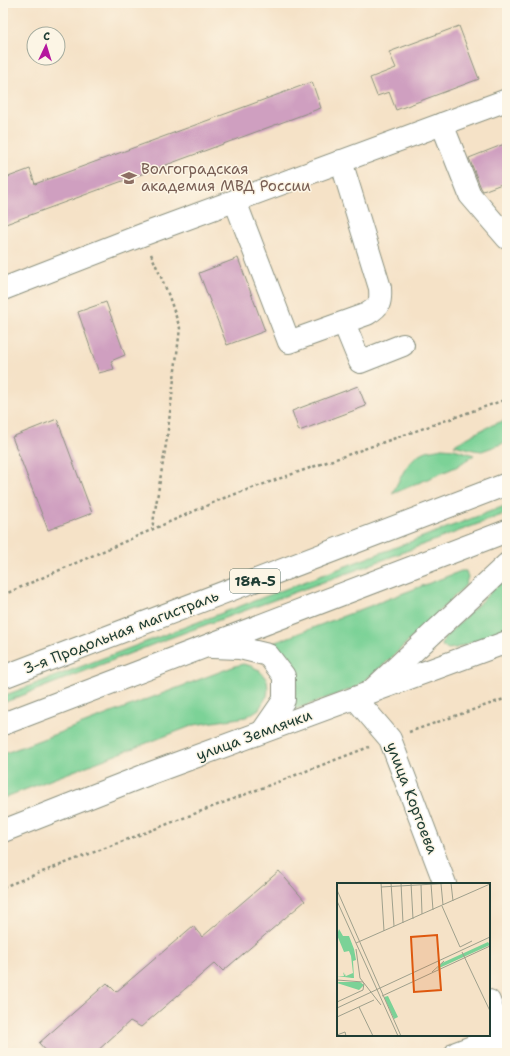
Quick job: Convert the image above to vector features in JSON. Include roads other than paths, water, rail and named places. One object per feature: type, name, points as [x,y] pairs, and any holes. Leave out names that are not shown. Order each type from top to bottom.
[{"type":"main road","points":[[3,289],[507,100]]},
{"type":"main road","points":[[442,124],[470,195],[507,238]]},
{"type":"main road","points":[[235,201],[289,342],[344,323],[376,309],[381,300],[380,288],[341,161]]},
{"type":"main road","points":[[344,323],[360,362],[402,344]]},
{"type":"main road","name":"3-я Продольная магистраль","points":[[3,678],[507,484]]},
{"type":"main road","points":[[3,724],[507,531]]},
{"type":"main road","points":[[362,695],[507,564]]},
{"type":"main road","name":"улица Землячки","points":[[3,831],[151,773],[507,642]]},
{"type":"main road","points":[[203,647],[240,648],[268,655],[284,676],[284,700],[262,732]]},
{"type":"main road","name":"улица Кортоева","points":[[362,695],[390,738],[445,883]]},
{"type":"main road","points":[[456,1053],[504,1043],[490,1004]]},
{"type":"place","name":"Волгоградская академия МВД России","points":[[129,178]]}]
